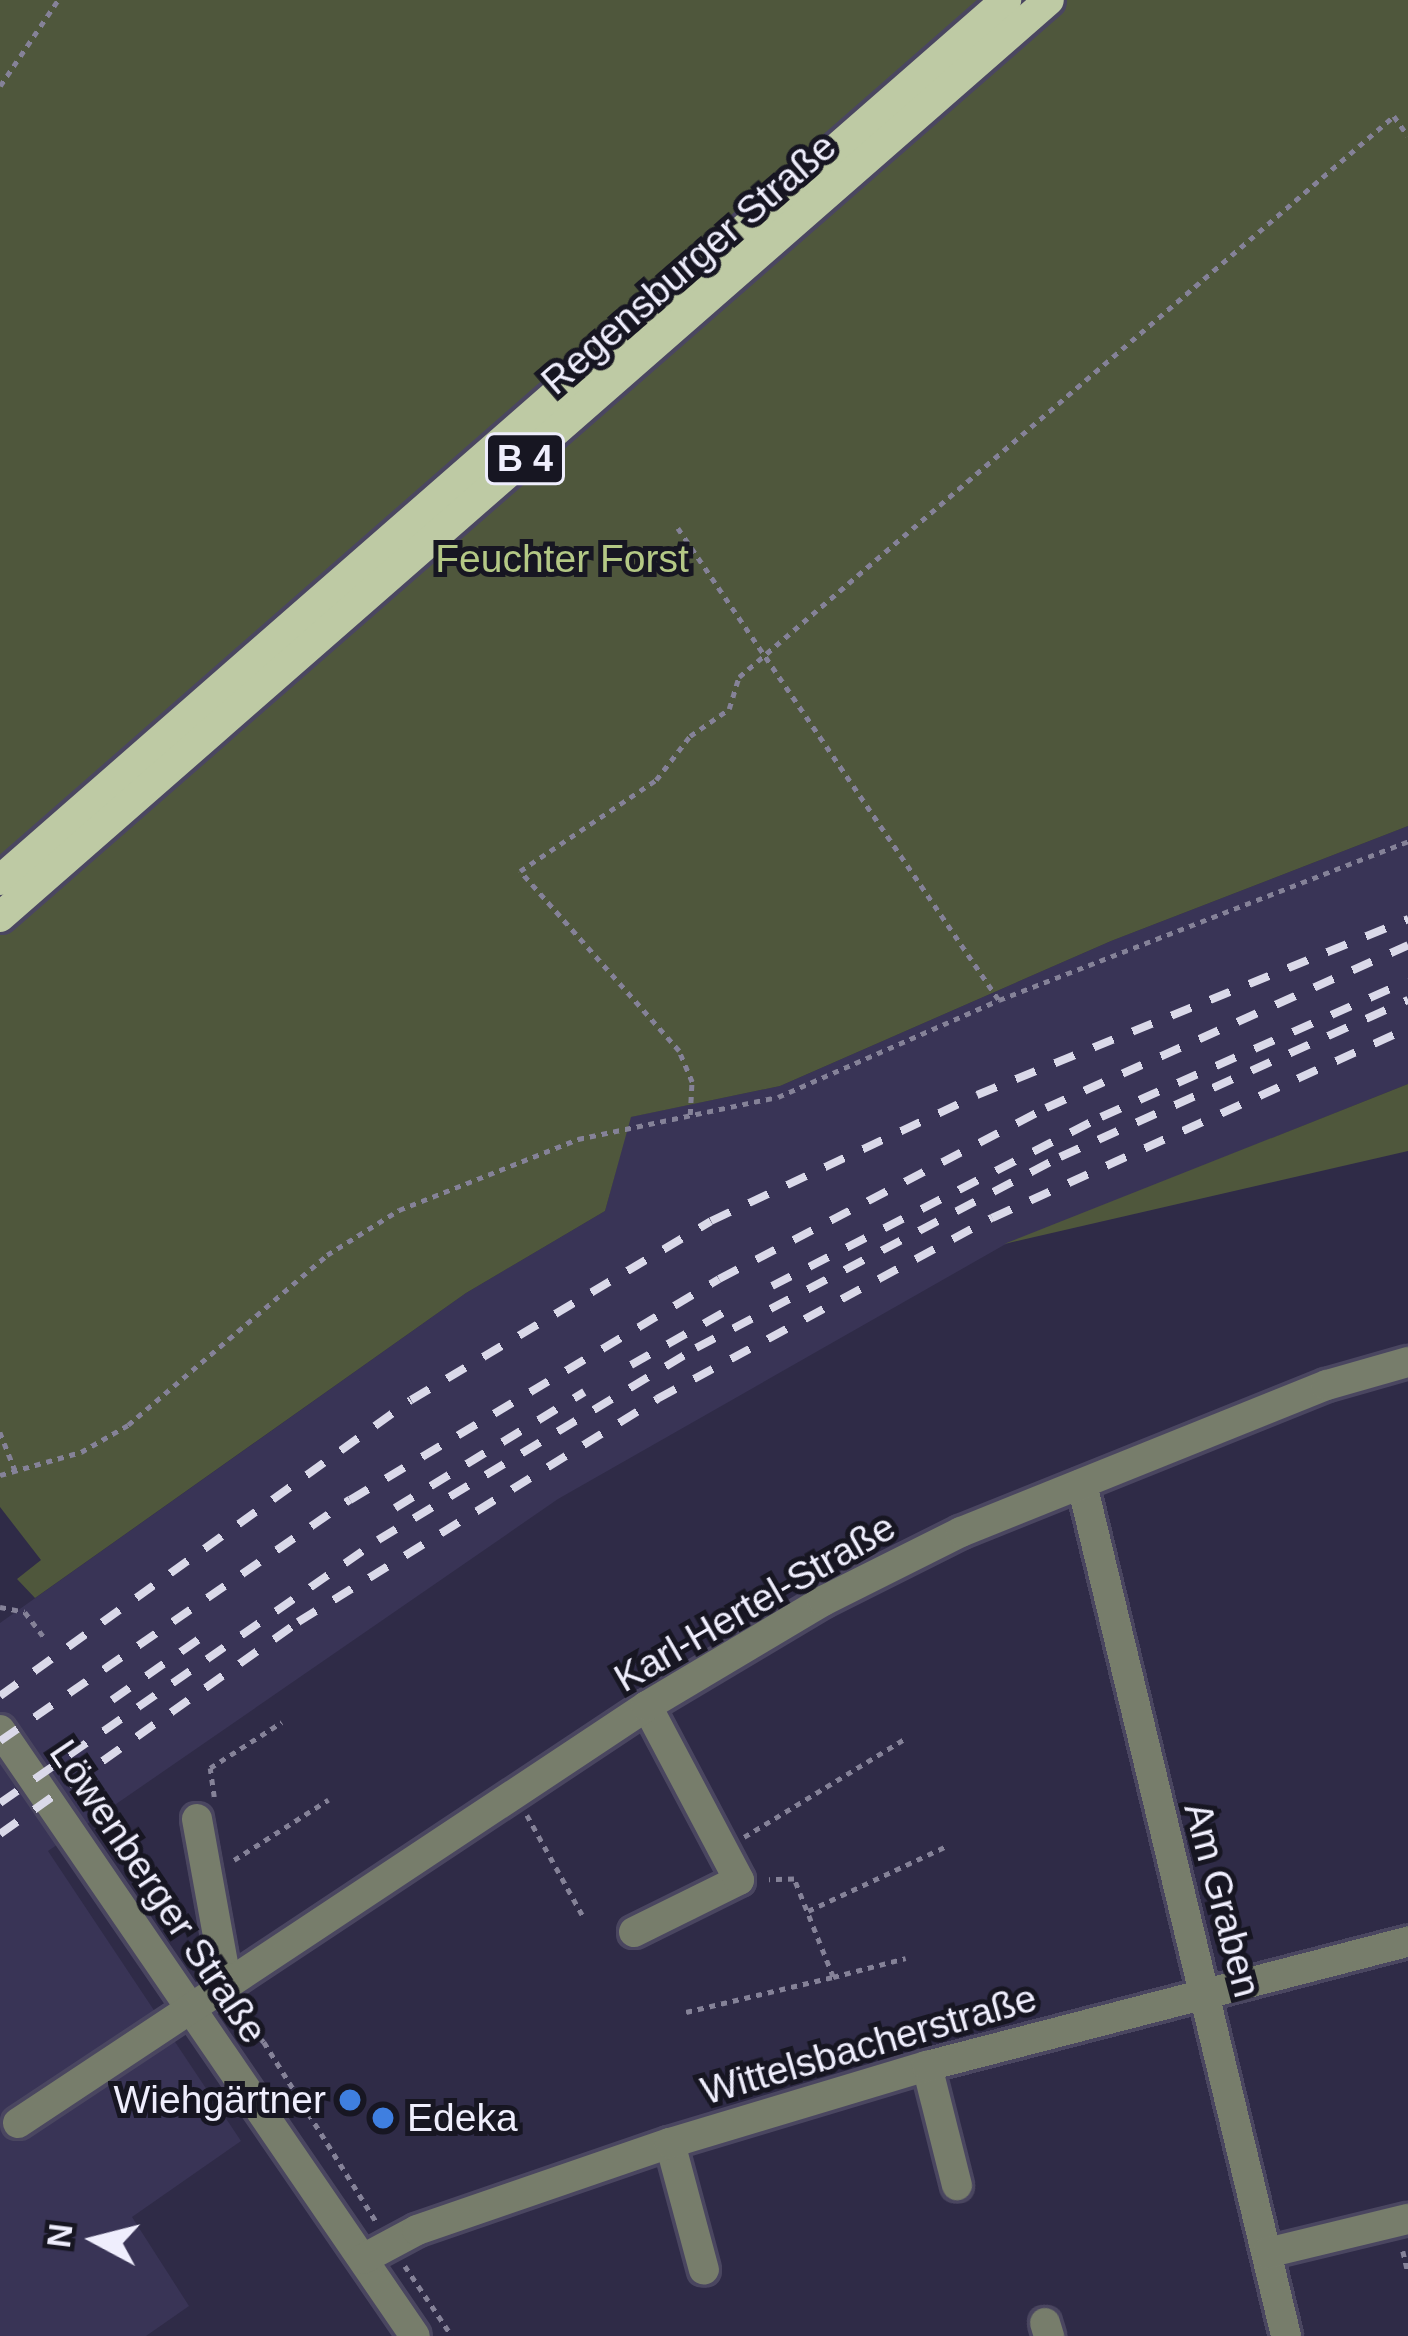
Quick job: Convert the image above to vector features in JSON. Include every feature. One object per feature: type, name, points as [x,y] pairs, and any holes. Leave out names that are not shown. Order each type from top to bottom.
[{"type":"main road","name":"Regensburger Straße","points":[[0,880],[1006,0]]},
{"type":"main road","name":"Regensburger Straße","points":[[0,917],[1049,0]]},
{"type":"street","name":"Karl-Hertel-Straße","points":[[18,2123],[647,1706],[823,1601],[1082,1484],[1327,1385],[1408,1362]]},
{"type":"street","name":"Am Graben","points":[[1082,1484],[1286,2336]]},
{"type":"street","points":[[634,1932],[739,1880],[647,1706]]},
{"type":"street","name":"Löwenberger Straße","points":[[0,1730],[211,1996],[363,2259],[415,2336]]},
{"type":"street","name":"Löwenberger Straße","points":[[197,1819],[205,1867],[211,1996]]},
{"type":"street","name":"Wittelsbacherstraße","points":[[363,2259],[389,2241],[670,2143],[927,2066],[1408,1942]]},
{"type":"street","points":[[927,2066],[956,2185]]},
{"type":"street","points":[[670,2143],[704,2270]]},
{"type":"street","points":[[1267,2253],[1408,2219]]},
{"type":"path","points":[[0,86],[58,0]]},
{"type":"path","points":[[690,1115],[692,1082],[679,1051],[520,872],[656,780],[690,736],[729,709],[739,677],[1394,116],[1408,136]]},
{"type":"path","points":[[679,528],[999,1000]]},
{"type":"path","points":[[0,1475],[81,1452],[128,1425],[327,1255],[399,1210],[578,1139],[778,1097],[999,1000],[1408,841]]},
{"type":"path","points":[[0,1432],[15,1470]]},
{"type":"path","points":[[0,1607],[26,1612],[46,1639]]},
{"type":"path","points":[[197,1819],[214,1802],[210,1768],[282,1722]]},
{"type":"path","points":[[724,1850],[906,1738]]},
{"type":"path","points":[[516,1795],[583,1916]]},
{"type":"path","points":[[205,1867],[242,1858],[328,1800]]},
{"type":"path","points":[[808,1911],[947,1846]]},
{"type":"path","points":[[739,1880],[794,1879],[833,1977]]},
{"type":"path","points":[[686,2012],[906,1958]]},
{"type":"path","points":[[211,1996],[264,2042],[452,2336]]},
{"type":"shaded area","points":[[1408,826],[1408,1084],[1004,1245],[558,1499],[48,1851],[241,2141],[132,2217],[189,2306],[146,2336],[0,2336],[0,1623],[466,1293],[605,1211],[630,1117],[780,1086],[1111,941]]},
{"type":"green space","name":"Feuchter Forst","points":[[0,0],[1408,0],[1408,826],[1111,941],[780,1086],[631,1117],[605,1211],[466,1293],[35,1598],[17,1579],[41,1560],[0,1507]]},
{"type":"green space","points":[[1408,1084],[1408,1151],[1004,1244]]},
{"type":"railway","points":[[0,1696],[411,1400],[711,1221],[977,1095],[1408,919]]},
{"type":"railway","points":[[0,1741],[350,1500],[719,1279],[1046,1108],[1408,945]]},
{"type":"railway","points":[[772,1286],[1101,1117],[1408,981]]},
{"type":"railway","points":[[0,1803],[378,1540],[696,1348],[1060,1157],[1408,1000]]},
{"type":"railway","points":[[0,1834],[298,1622],[657,1399],[992,1218],[1408,1028]]},
{"type":"railway","points":[[631,1365],[735,1306]]},
{"type":"railway","points":[[395,1508],[584,1392]]},
{"type":"railway","points":[[112,1700],[205,1635]]},
{"type":"place","name":"Wiehgärtner","points":[[350,2100]]},
{"type":"place","name":"Edeka","points":[[383,2118]]}]
